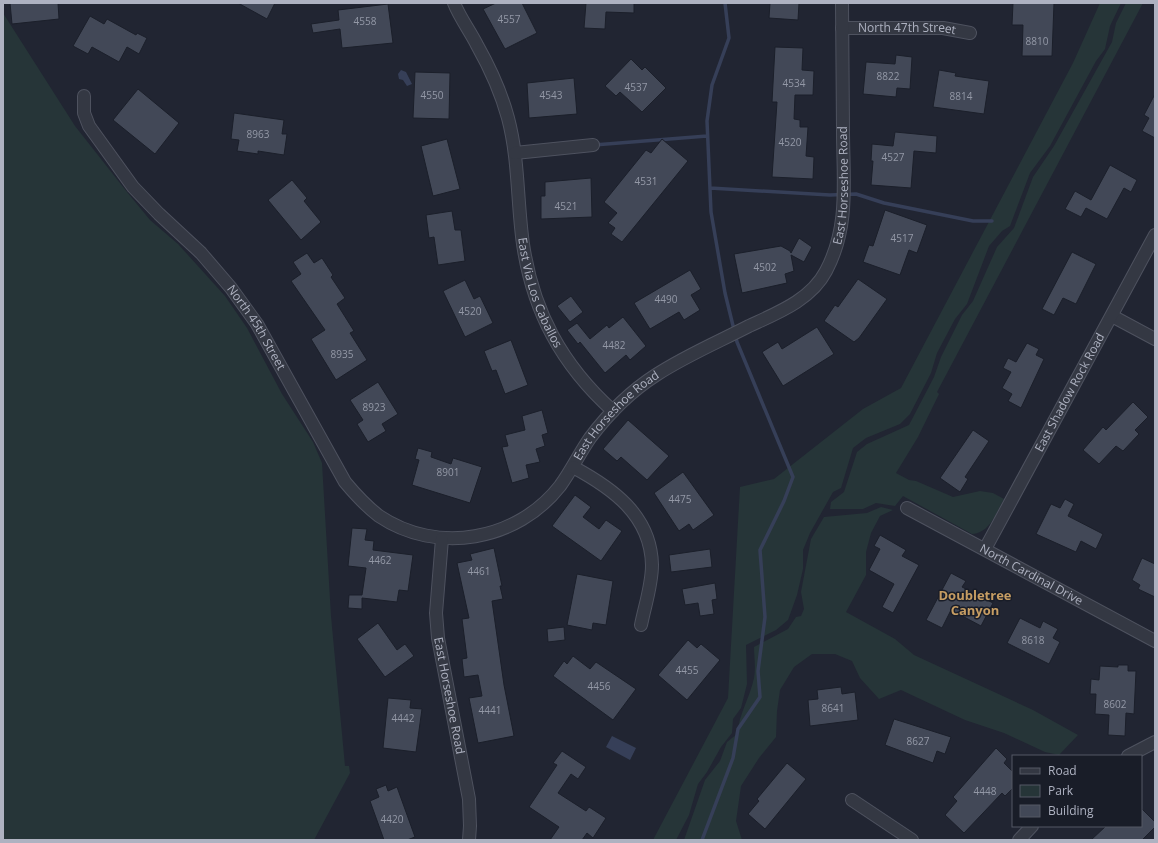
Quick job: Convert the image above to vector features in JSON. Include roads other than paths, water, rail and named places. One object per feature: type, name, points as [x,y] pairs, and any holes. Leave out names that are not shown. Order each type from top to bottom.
[{"type":"street","name":"East Via Los Caballos","points":[[454,3],[459,16],[483,56],[499,89],[508,118],[514,153],[523,244],[531,283],[539,310],[553,338],[578,376],[613,411]]},
{"type":"street","name":"East Horseshoe Road","points":[[469,840],[469,799],[438,638],[436,613],[442,539],[484,535],[517,523],[542,505],[559,487],[590,440],[613,411],[640,386],[655,375],[794,304],[813,288],[825,274],[835,253],[844,214],[842,3]]},
{"type":"street","name":"North 47th Street","points":[[842,28],[943,28],[970,33]]},
{"type":"street","name":"North 45th Street","points":[[84,96],[84,113],[89,126],[133,187],[159,214],[201,253],[231,288],[257,324],[345,482],[362,502],[385,519],[418,534],[442,539]]},
{"type":"street","points":[[514,153],[593,146]]},
{"type":"street","name":"East Shadow Rock Road","points":[[986,550],[1155,236]]},
{"type":"street","points":[[1112,316],[1155,339]]},
{"type":"street","points":[[573,467],[612,490],[633,511],[642,525],[648,542],[652,564],[650,584],[641,625]]},
{"type":"street","name":"North Cardinal Drive","points":[[907,508],[1155,641]]},
{"type":"street","points":[[1130,755],[1155,742]]},
{"type":"street","points":[[852,800],[912,840]]},
{"type":"street","points":[[1019,840],[1031,827]]},
{"type":"water","points":[[401,70],[406,72],[412,84],[407,86],[403,80],[399,79],[398,74]]},
{"type":"water","points":[[612,736],[636,748],[630,760],[606,747]]},
{"type":"waterway","points":[[702,840],[733,758],[738,729],[760,697],[758,671],[765,617],[760,550],[784,501],[793,477],[737,342],[725,293],[711,212],[707,121],[712,85],[729,38],[725,3]]},
{"type":"waterway","points":[[594,145],[707,136]]},
{"type":"waterway","points":[[710,188],[830,195],[856,194],[884,203],[973,221],[992,221]]},
{"type":"district","name":"Doubletree Canyon","points":[[975,602]]}]
